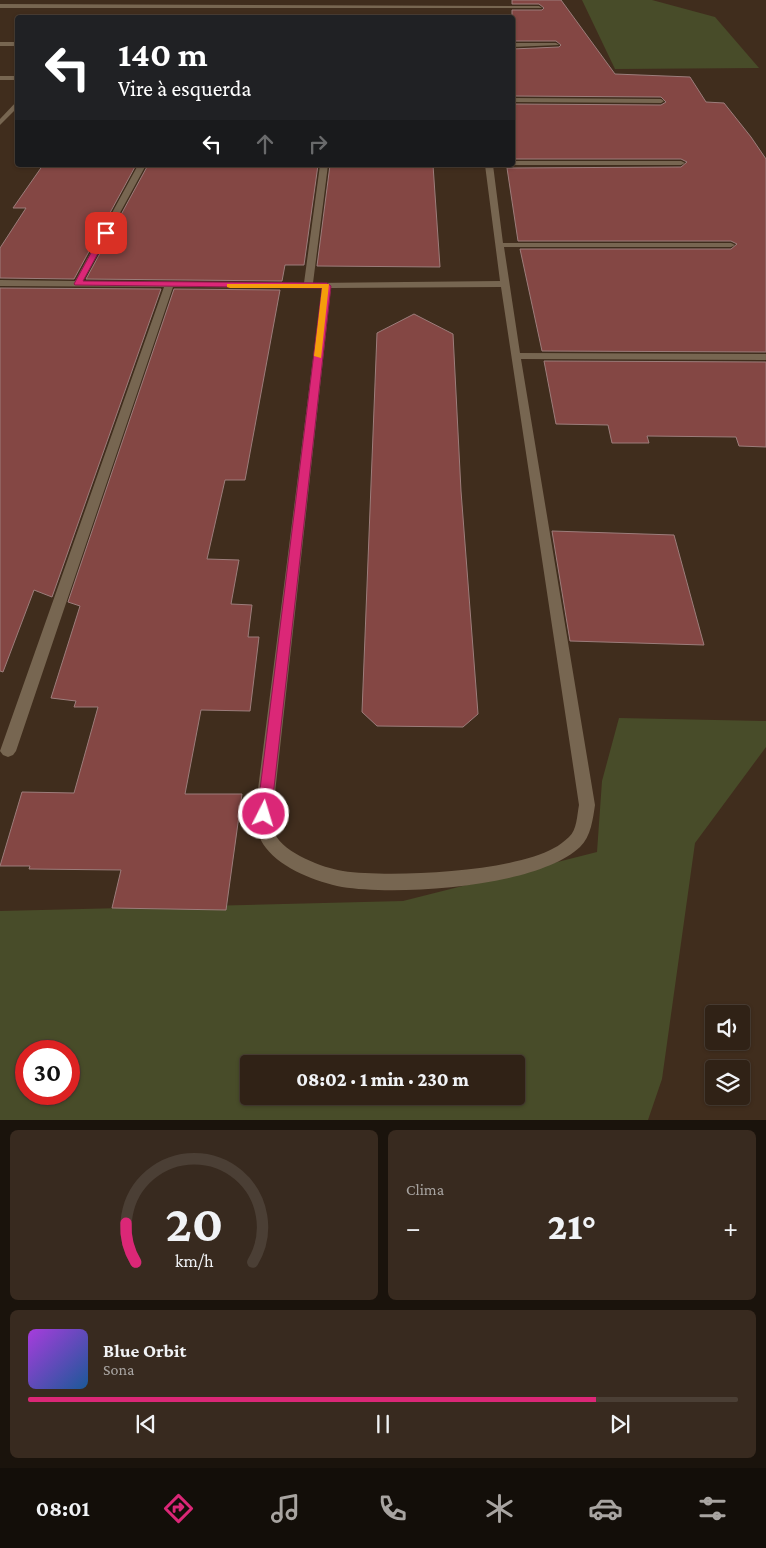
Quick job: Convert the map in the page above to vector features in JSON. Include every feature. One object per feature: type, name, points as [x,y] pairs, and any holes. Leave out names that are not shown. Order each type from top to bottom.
[{"type":"street","points":[[0,6],[539,8]]},
{"type":"street","points":[[0,44],[15,44]]},
{"type":"street","points":[[515,45],[556,45]]},
{"type":"street","points":[[0,78],[15,78]]},
{"type":"street","points":[[515,100],[661,102]]},
{"type":"street","points":[[0,123],[15,106]]},
{"type":"street","points":[[515,163],[681,163]]},
{"type":"street","points":[[78,284],[141,167]]},
{"type":"street","points":[[308,286],[324,167]]},
{"type":"street","points":[[327,286],[264,814],[268,836],[288,858],[318,873],[344,879],[396,880],[467,876],[518,869],[551,859],[576,841],[583,826],[587,805],[505,284],[489,167]]},
{"type":"street","points":[[500,244],[731,245]]},
{"type":"street","points":[[0,283],[308,286],[505,284]]},
{"type":"street","points":[[8,751],[169,285]]},
{"type":"street","points":[[517,356],[766,357]]},
{"type":"green space","points":[[582,0],[652,0],[715,17],[759,68],[615,69]]},
{"type":"green space","points":[[619,718],[766,721],[766,747],[695,843],[662,1079],[648,1120],[0,1120],[0,911],[403,901],[597,852],[602,781]]},
{"type":"building","points":[[512,0],[561,0],[615,74],[690,77],[706,102],[724,103],[751,137],[766,159],[766,352],[542,351],[520,249],[731,249],[737,244],[731,241],[518,241],[507,168],[681,167],[687,162],[681,159],[515,159],[515,104],[661,105],[666,102],[661,97],[515,96],[515,49],[559,47],[561,45],[556,41],[515,41],[515,15],[512,15],[512,10],[542,10],[544,8],[539,4],[512,4]]},
{"type":"building","points":[[42,167],[135,167],[74,279],[0,278],[0,248],[26,208],[13,208]]},
{"type":"building","points":[[147,167],[318,167],[304,265],[285,265],[282,281],[86,279]]},
{"type":"building","points":[[330,167],[433,167],[440,267],[317,266]]},
{"type":"building","points":[[0,288],[161,289],[52,597],[34,590],[3,672],[0,671]]},
{"type":"building","points":[[174,289],[280,290],[245,480],[225,480],[207,559],[239,560],[231,604],[252,605],[248,637],[259,637],[250,711],[201,710],[185,794],[242,794],[226,910],[112,908],[121,870],[29,869],[30,866],[0,866],[22,792],[74,793],[98,707],[74,707],[76,701],[51,698],[80,606],[68,602]]},
{"type":"building","points":[[414,314],[453,334],[461,491],[478,714],[463,727],[377,726],[362,712],[377,333]]},
{"type":"building","points":[[544,361],[766,362],[766,447],[739,446],[736,437],[647,436],[649,443],[612,443],[608,425],[556,424]]},
{"type":"building","points":[[552,531],[674,535],[704,645],[570,641]]},
{"type":"slow traffic","points":[[230,285],[327,286],[318,356]]},
{"type":"route","points":[[106,233],[78,284],[327,286],[264,814]]}]
